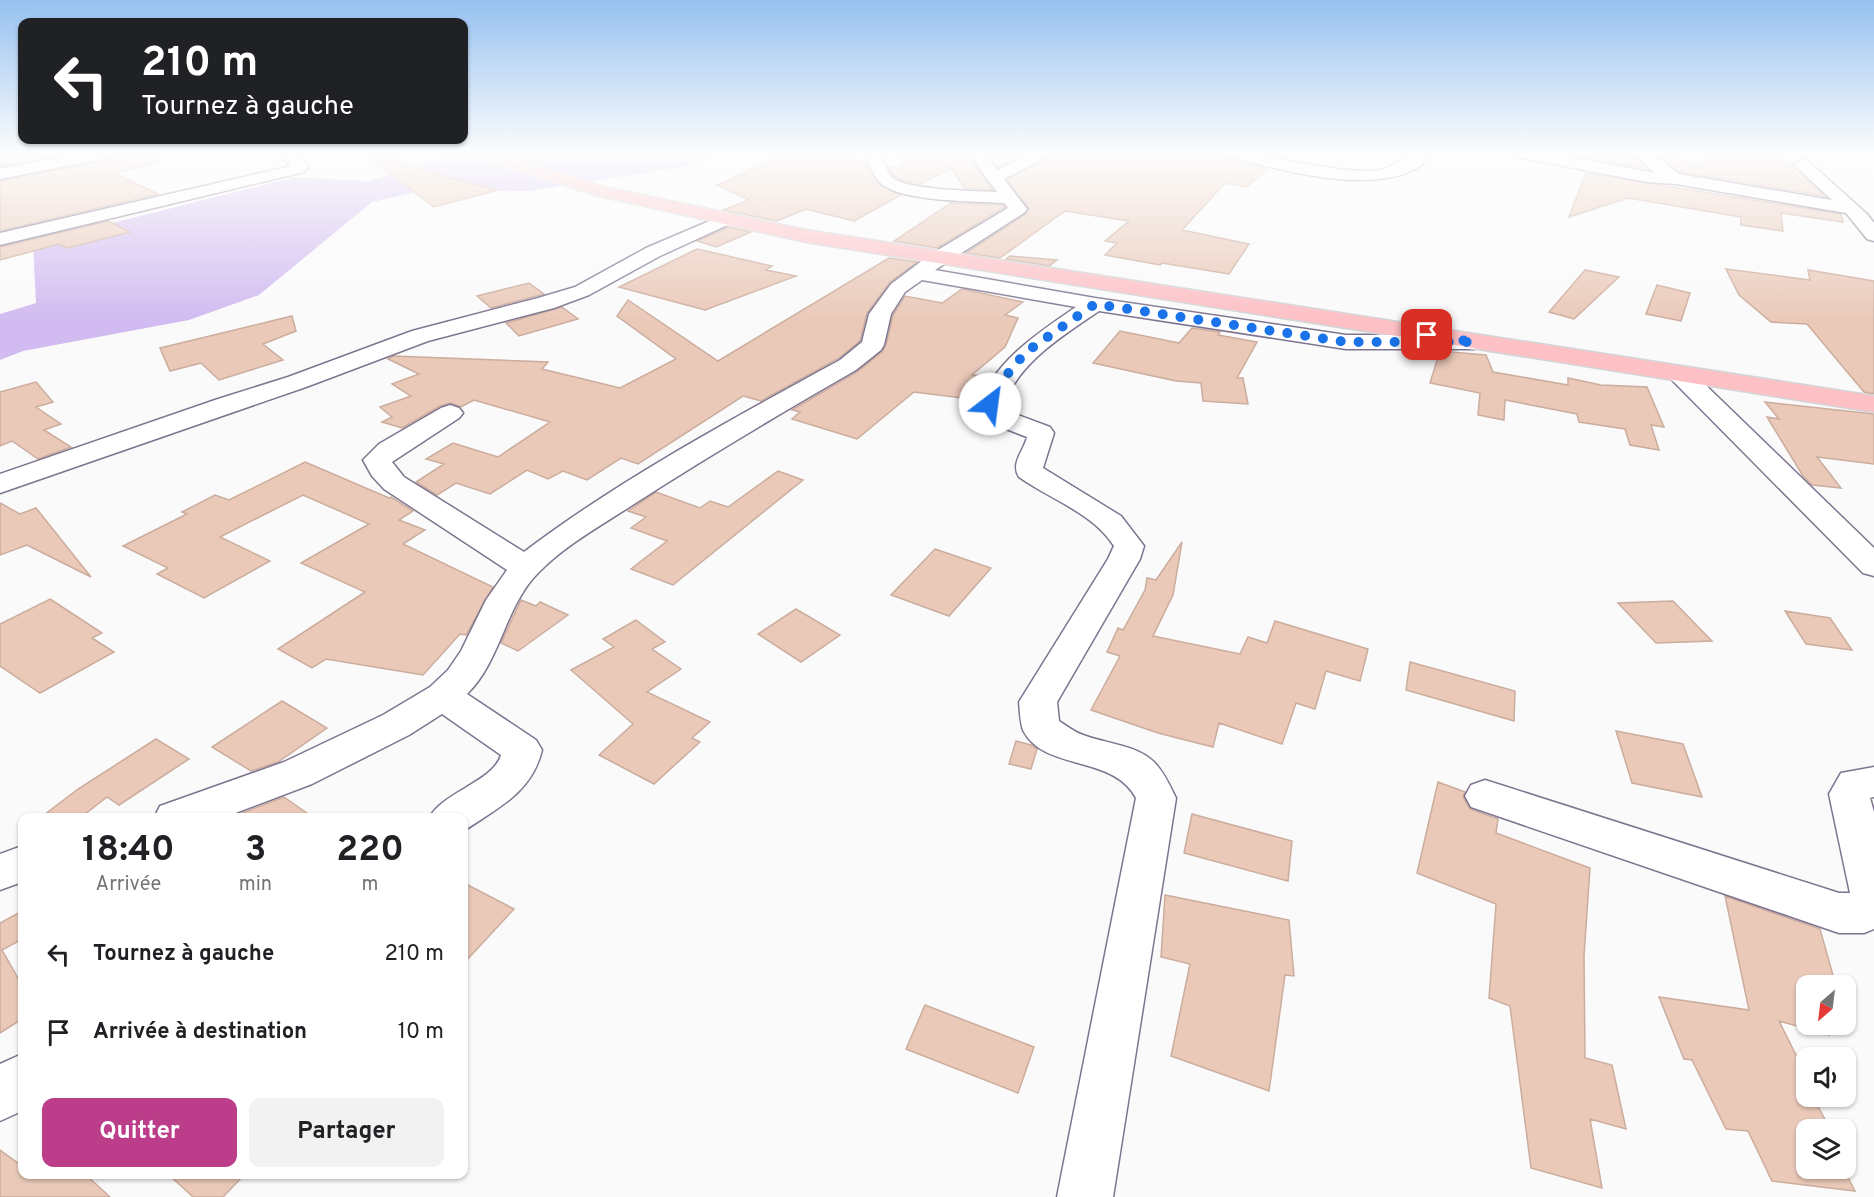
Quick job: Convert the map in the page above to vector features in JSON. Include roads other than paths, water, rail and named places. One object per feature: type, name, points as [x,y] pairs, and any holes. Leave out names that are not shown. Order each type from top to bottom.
[{"type":"main road","points":[[681,209],[928,266],[1474,342],[1874,404]]},
{"type":"street","points":[[0,238],[126,209]]},
{"type":"street","points":[[190,813],[298,773],[396,725],[443,696],[461,679],[477,654],[503,600],[525,567],[567,534],[652,480],[848,365],[873,345],[880,314],[898,288],[928,266],[1018,209]]},
{"type":"street","points":[[1851,209],[1874,235]]},
{"type":"street","points":[[0,484],[227,404],[297,382],[420,336],[546,303],[582,291],[653,252],[726,219]]},
{"type":"street","points":[[928,266],[1095,304],[1346,342],[1474,342]]},
{"type":"street","points":[[1085,1197],[1156,798],[1148,779],[1129,763],[1066,745],[1041,727],[1038,702],[1124,559],[1129,546],[1123,533],[1102,517],[1074,497],[1029,471],[1028,462],[1041,440],[1041,433],[997,417],[989,411],[990,404],[1009,372],[1026,352],[1095,304]]},
{"type":"street","points":[[1680,374],[1874,566]]},
{"type":"street","points":[[450,413],[377,460],[382,471],[394,483],[525,567]]},
{"type":"street","points":[[443,696],[522,750],[518,767],[497,788],[458,813]]},
{"type":"street","points":[[1874,782],[1855,784],[1849,794],[1874,899]]},
{"type":"street","points":[[1485,796],[1839,913],[1864,913],[1874,907]]},
{"type":"street","points":[[0,872],[18,865]]},
{"type":"street","points":[[0,1095],[18,1083]]}]
